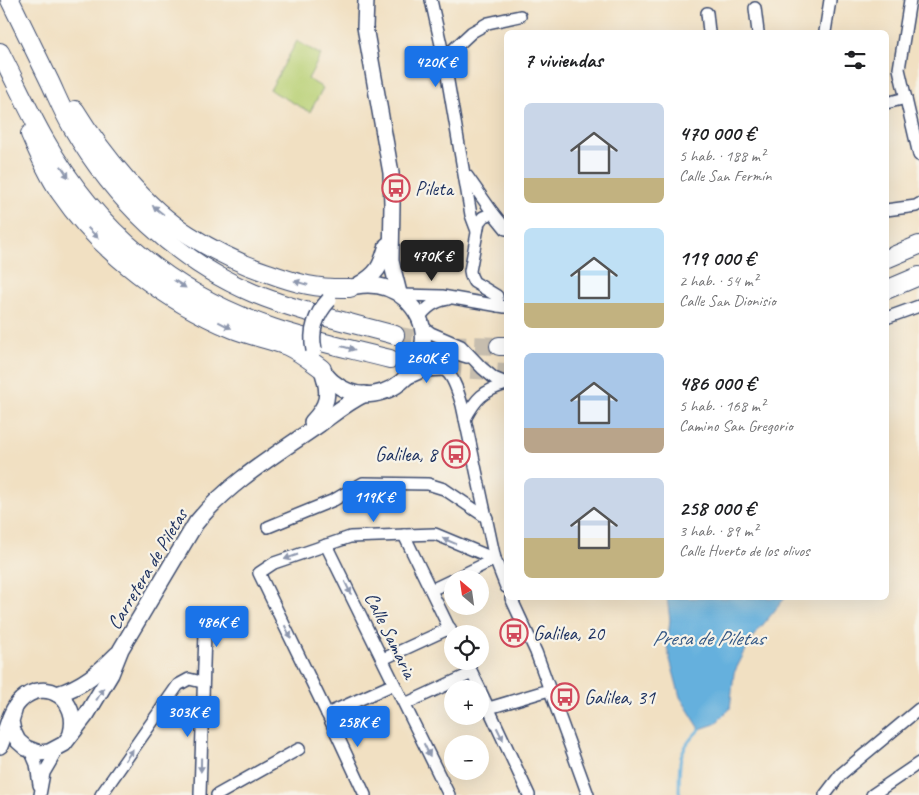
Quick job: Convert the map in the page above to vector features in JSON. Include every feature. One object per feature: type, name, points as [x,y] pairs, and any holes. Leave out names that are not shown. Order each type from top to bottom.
[{"type":"highway","points":[[12,0],[31,25],[64,92],[83,123],[114,164],[150,204],[189,235],[246,265],[320,288],[353,287]]},
{"type":"highway","points":[[12,0],[71,125],[96,165],[147,224],[177,249],[214,274],[252,292],[286,305],[395,336]]},
{"type":"highway","points":[[0,52],[45,140],[71,181],[96,214],[126,244],[157,269],[199,297],[248,319],[274,329],[390,359]]},
{"type":"highway","points":[[0,70],[46,168],[61,194],[82,222],[119,259],[152,284],[194,309],[233,329],[297,351],[322,370]]},
{"type":"highway","points":[[889,258],[919,245]]},
{"type":"highway","points":[[889,289],[919,276]]},
{"type":"main road","points":[[366,0],[365,27],[391,173],[391,261],[400,294]]},
{"type":"main road","points":[[302,435],[318,416],[326,402],[327,386],[316,358],[313,343],[314,328],[319,313],[329,300],[340,292],[367,280],[378,270],[392,232]]},
{"type":"main road","points":[[322,370],[334,383],[348,391],[365,394],[380,393],[394,388],[406,379],[420,357],[423,337],[420,322],[411,305],[400,294],[386,287],[370,284],[353,287]]},
{"type":"main road","points":[[302,435],[351,400],[365,394]]},
{"type":"main road","name":"Carretera de Piletas","points":[[121,649],[196,523],[209,507],[302,435]]},
{"type":"main road","points":[[57,694],[69,691],[97,674],[121,649]]},
{"type":"main road","points":[[0,756],[20,748],[39,753],[49,752],[64,744],[88,714],[112,674],[121,649]]},
{"type":"main road","points":[[0,746],[19,702],[27,695],[37,691],[47,691],[57,694],[64,699],[73,715],[72,734]]},
{"type":"main road","points":[[14,710],[13,731],[18,741],[28,749]]},
{"type":"street","points":[[431,0],[444,58],[471,215],[477,231]]},
{"type":"street","points":[[825,30],[830,0]]},
{"type":"street","points":[[910,0],[899,69],[919,155]]},
{"type":"street","points":[[755,8],[758,30]]},
{"type":"street","points":[[707,13],[709,30]]},
{"type":"street","points":[[444,58],[472,32],[488,23],[520,16]]},
{"type":"street","points":[[889,102],[906,98]]},
{"type":"street","points":[[464,172],[504,227]]},
{"type":"street","points":[[889,210],[919,204]]},
{"type":"street","points":[[493,213],[482,217],[479,222],[471,276],[474,282],[497,296],[502,307]]},
{"type":"street","points":[[400,294],[434,295],[502,307]]},
{"type":"street","points":[[461,299],[448,299],[435,303],[424,311],[420,322],[431,333],[460,346],[494,378],[504,383]]},
{"type":"street","points":[[889,317],[919,306]]},
{"type":"street","points":[[420,357],[445,350],[471,358]]},
{"type":"street","points":[[420,357],[438,364],[456,383],[495,559],[504,582]]},
{"type":"street","points":[[406,379],[424,371],[443,370]]},
{"type":"street","points":[[465,419],[479,396],[489,389],[504,385]]},
{"type":"street","points":[[268,527],[334,500],[363,483],[428,484],[444,489],[487,518]]},
{"type":"street","points":[[365,795],[259,573],[274,563],[350,538],[435,534],[495,559]]},
{"type":"street","points":[[404,535],[448,625]]},
{"type":"street","name":"Calle Samaria","points":[[326,545],[449,795]]},
{"type":"street","points":[[472,570],[495,559]]},
{"type":"street","points":[[431,590],[444,584]]},
{"type":"street","points":[[512,600],[536,652],[588,795]]},
{"type":"street","points":[[199,622],[205,632],[200,795]]},
{"type":"street","points":[[383,659],[444,634]]},
{"type":"street","points":[[470,670],[476,680]]},
{"type":"street","points":[[405,704],[472,673]]},
{"type":"street","points":[[100,795],[178,685],[189,679],[202,682]]},
{"type":"street","points":[[327,714],[394,684]]},
{"type":"street","points":[[530,795],[489,708],[549,690]]},
{"type":"street","points":[[825,795],[841,774],[919,708]]},
{"type":"street","points":[[40,795],[44,773],[58,748]]},
{"type":"street","points":[[28,749],[36,764],[40,795]]},
{"type":"street","points":[[216,795],[299,749]]},
{"type":"street","points":[[872,795],[919,763]]},
{"type":"green space","points":[[297,41],[321,55],[308,79],[323,88],[310,112],[270,90]]},
{"type":"water","name":"Presa de Piletas","points":[[667,600],[783,600],[752,638],[734,673],[730,709],[715,724],[700,729],[680,697],[667,648],[670,620]]},
{"type":"waterway","points":[[681,795],[679,792],[679,772],[683,751],[700,729]]},
{"type":"tunnel","points":[[395,335],[443,344],[499,346]]},
{"type":"tunnel","points":[[390,359],[460,369],[504,372]]},
{"type":"place","name":"Pileta","points":[[396,188]]},
{"type":"place","name":"Galilea, 8","points":[[456,454]]},
{"type":"place","name":"Galilea, 20","points":[[514,633]]},
{"type":"place","name":"Galilea, 31","points":[[565,697]]}]
